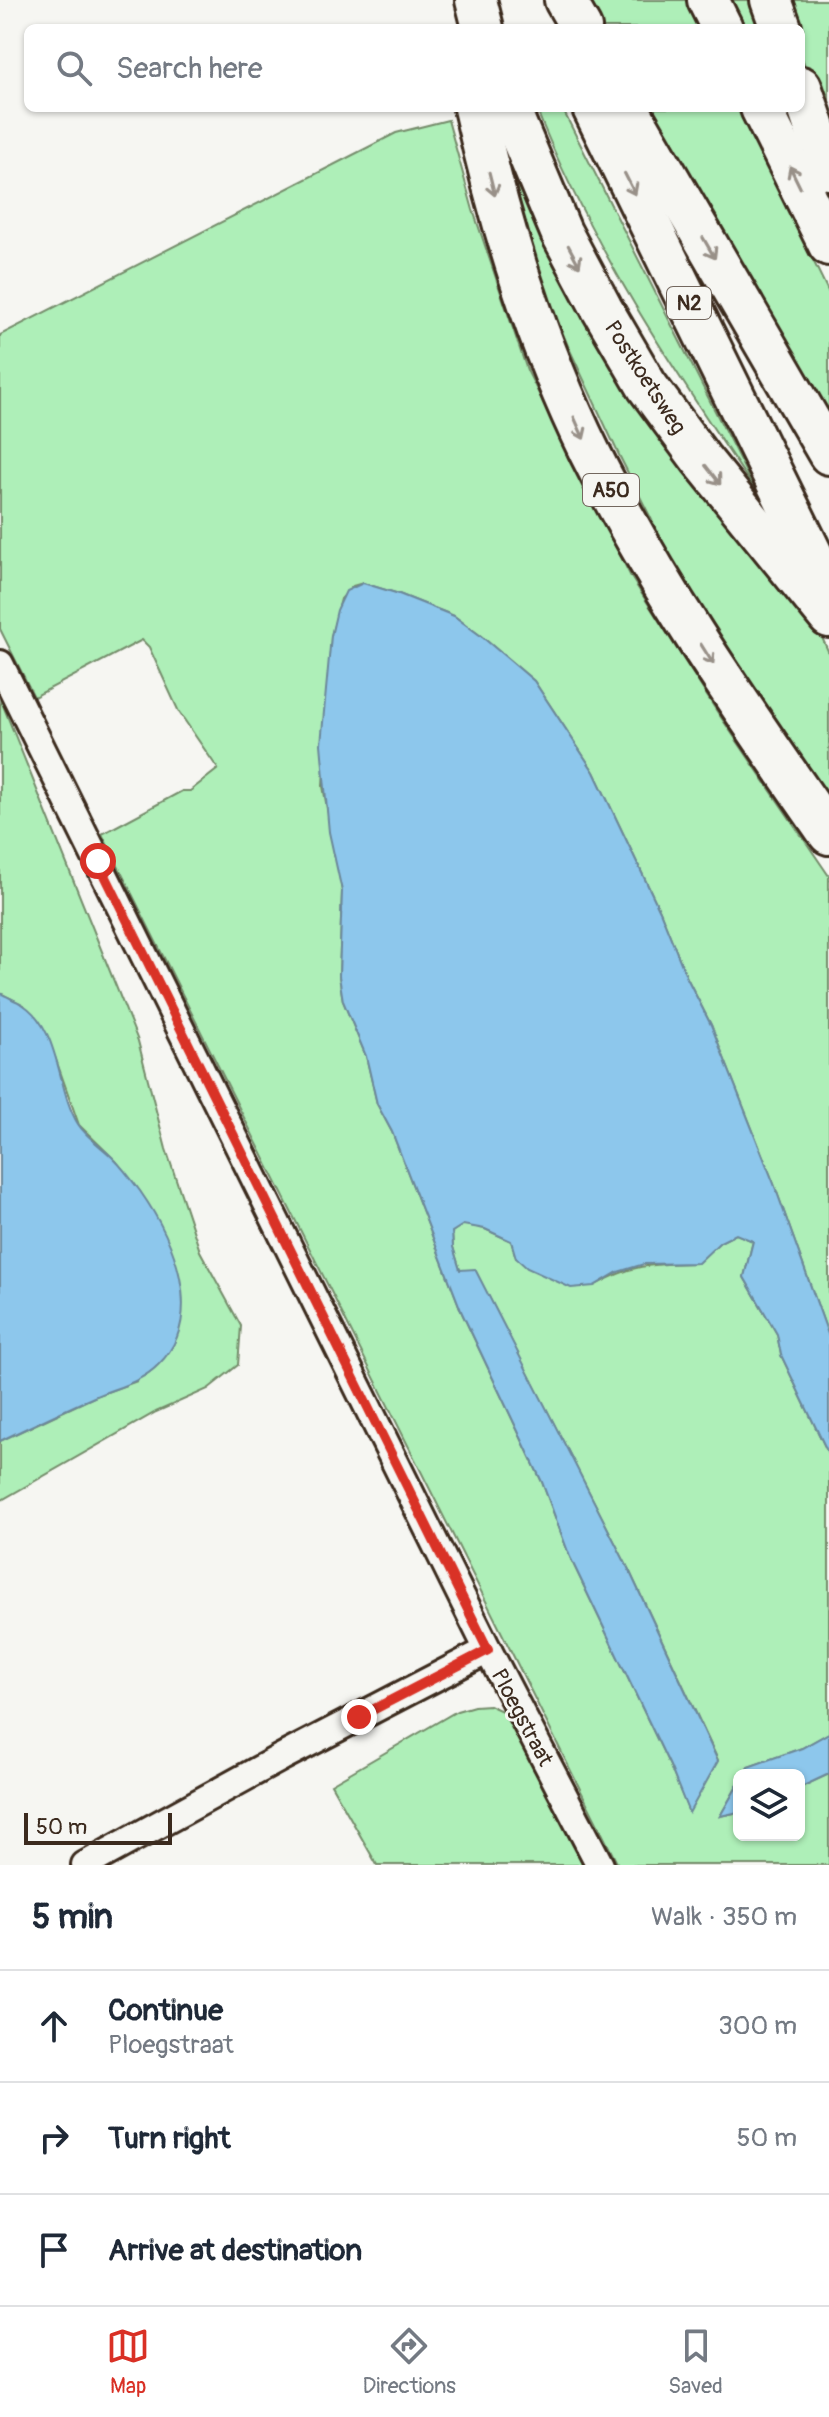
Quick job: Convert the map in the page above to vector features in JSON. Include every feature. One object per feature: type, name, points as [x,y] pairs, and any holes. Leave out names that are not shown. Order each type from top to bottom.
[{"type":"highway","points":[[452,0],[456,24]]},
{"type":"highway","points":[[476,0],[482,24]]},
{"type":"highway","points":[[550,0],[559,24]]},
{"type":"highway","points":[[565,0],[579,24]]},
{"type":"highway","points":[[708,0],[720,24]]},
{"type":"highway","points":[[771,0],[780,24]]},
{"type":"highway","points":[[805,99],[829,169]]},
{"type":"highway","name":"A50","points":[[475,112],[508,249],[547,353],[590,453],[650,561],[735,700],[829,834]]},
{"type":"highway","name":"Postkoetsweg","points":[[511,112],[561,232],[647,386],[701,459],[829,617]]},
{"type":"highway","name":"N2","points":[[595,112],[829,589]]},
{"type":"highway","points":[[630,112],[829,454]]},
{"type":"highway","points":[[763,112],[829,245]]},
{"type":"street","name":"Ploegstraat","points":[[0,664],[488,1650],[600,1865]]},
{"type":"street","points":[[85,1865],[282,1757],[488,1650]]},
{"type":"green space","points":[[582,0],[688,0],[699,24],[596,24]]},
{"type":"green space","points":[[731,0],[760,0],[769,24],[742,24]]},
{"type":"green space","points":[[783,0],[829,0],[829,132],[805,66],[805,24],[791,24]]},
{"type":"green space","points":[[538,112],[564,112],[755,490],[635,305],[558,159]]},
{"type":"green space","points":[[647,112],[741,112],[829,293],[829,427]]},
{"type":"green space","points":[[448,120],[473,210],[527,370],[631,577],[718,713],[829,876],[829,1337],[774,1184],[711,1025],[594,772],[534,681],[481,636],[454,616],[363,583],[353,586],[341,599],[331,636],[323,786],[342,891],[339,976],[343,1001],[366,1056],[377,1104],[392,1132],[462,1313],[542,1482],[570,1557],[689,1812],[718,1760],[629,1570],[475,1270],[460,1270],[452,1232],[463,1224],[485,1229],[511,1241],[516,1258],[594,1286],[644,1266],[697,1263],[720,1242],[736,1234],[753,1241],[744,1277],[777,1334],[781,1355],[829,1455],[829,1733],[802,1748],[747,1769],[733,1769],[733,1793],[720,1816],[733,1813],[733,1841],[805,1841],[805,1785],[829,1774],[829,1865],[618,1865],[102,834],[182,791],[190,791],[218,769],[179,712],[149,647],[142,640],[34,697],[0,629],[0,335],[396,133]]},
{"type":"green space","points":[[493,120],[815,622],[829,653],[829,808],[747,692],[667,550],[619,455],[568,346],[526,245]]},
{"type":"green space","points":[[0,698],[138,1041],[166,1149],[200,1251],[241,1326],[238,1365],[208,1389],[156,1412],[0,1501],[0,1441],[96,1396],[137,1381],[141,1193],[116,1161],[79,1125],[55,1057],[24,1005],[0,993]]},
{"type":"green space","points":[[489,1705],[504,1712],[512,1723],[587,1865],[377,1865],[331,1784],[457,1711]]},
{"type":"water","points":[[363,583],[454,616],[481,636],[534,681],[594,772],[711,1025],[774,1184],[829,1337],[829,1455],[781,1355],[777,1334],[744,1277],[753,1241],[736,1234],[720,1242],[698,1263],[644,1264],[618,1272],[594,1286],[571,1288],[527,1268],[516,1258],[511,1241],[485,1229],[463,1225],[452,1232],[460,1270],[475,1269],[629,1570],[718,1761],[689,1813],[670,1766],[570,1557],[542,1482],[462,1313],[392,1132],[377,1104],[366,1056],[343,1001],[339,976],[342,891],[329,832],[321,744],[331,636],[337,610],[346,591]]},
{"type":"water","points":[[0,993],[22,1004],[44,1028],[78,1124],[120,1166],[140,1191],[164,1231],[180,1277],[183,1301],[181,1323],[173,1345],[152,1370],[137,1380],[0,1441]]},
{"type":"water","points":[[829,1733],[829,1774],[805,1785],[805,1769],[747,1769],[748,1767],[802,1748]]},
{"type":"water","points":[[733,1793],[733,1813],[720,1816]]},
{"type":"route","points":[[98,861],[488,1650],[359,1717]]}]
